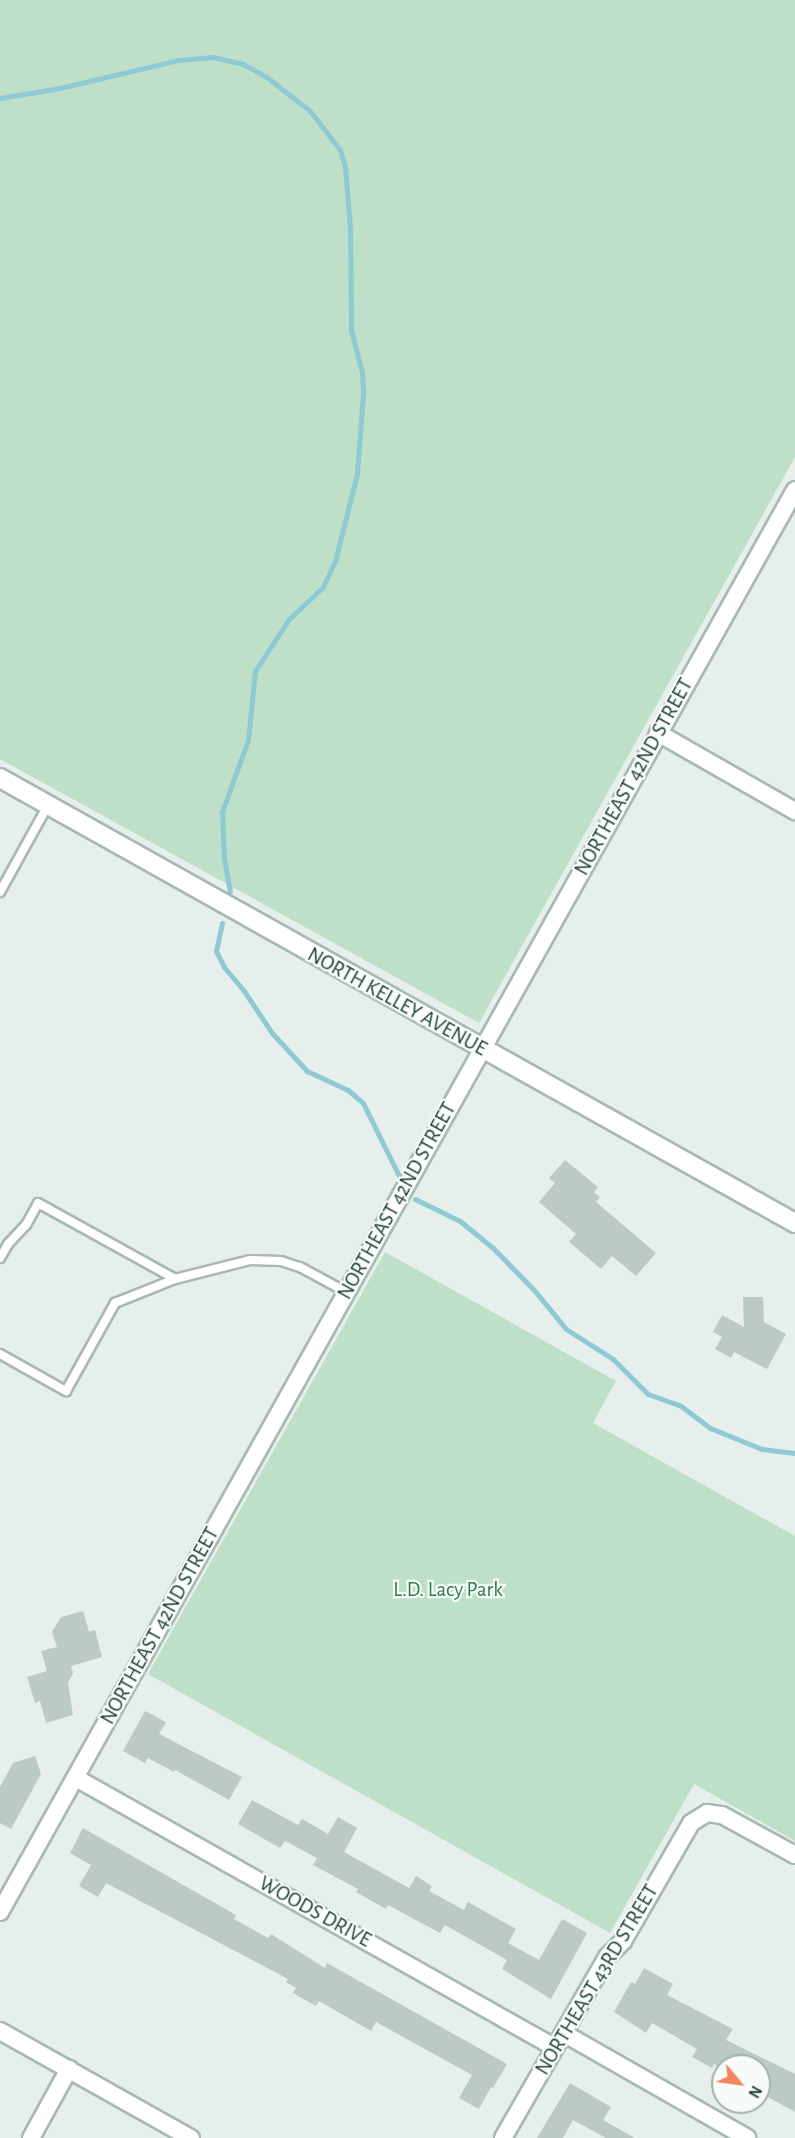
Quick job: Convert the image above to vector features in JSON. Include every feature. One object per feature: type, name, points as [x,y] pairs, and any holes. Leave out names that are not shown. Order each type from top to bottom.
[{"type":"street","name":"NORTHEAST 42ND STREET","points":[[0,1912],[795,490]]},
{"type":"street","points":[[658,734],[795,811]]},
{"type":"street","name":"NORTH KELLEY AVENUE","points":[[0,778],[795,1223]]},
{"type":"street","name":"WOODS DRIVE","points":[[76,1778],[560,2040],[747,2138]]},
{"type":"street","name":"NORTHEAST 43RD STREET","points":[[503,2138],[607,1957],[623,1941],[691,1823],[707,1813],[722,1815],[795,1855]]},
{"type":"street","points":[[0,2031],[191,2138]]},
{"type":"street","points":[[31,2138],[69,2069]]},
{"type":"lane","points":[[0,892],[49,805]]},
{"type":"lane","points":[[0,1258],[8,1244],[26,1225],[38,1203],[175,1279]]},
{"type":"lane","points":[[0,1354],[66,1390],[114,1303],[175,1279],[250,1260],[281,1261],[300,1268],[346,1292]]},
{"type":"green space","points":[[0,0],[795,0],[795,457],[479,1023],[0,759]]},
{"type":"green space","name":"L.D. Lacy Park","points":[[385,1252],[616,1381],[593,1423],[795,1536],[795,1841],[694,1784],[610,1933],[148,1674]]},
{"type":"building","points":[[565,1160],[598,1187],[594,1192],[600,1197],[596,1202],[656,1253],[636,1276],[612,1256],[601,1269],[569,1242],[576,1234],[539,1202],[555,1183],[549,1178]]},
{"type":"building","points":[[743,1297],[763,1297],[764,1322],[786,1334],[767,1369],[734,1352],[731,1358],[715,1349],[722,1337],[713,1332],[722,1315],[744,1327]]},
{"type":"building","points":[[83,1611],[89,1632],[95,1630],[102,1657],[71,1666],[73,1673],[68,1683],[73,1715],[46,1723],[40,1701],[35,1703],[27,1677],[47,1671],[41,1651],[57,1647],[52,1632],[61,1617]]},
{"type":"building","points":[[145,1711],[166,1722],[159,1734],[242,1777],[229,1800],[175,1770],[174,1772],[148,1758],[145,1763],[123,1751]]},
{"type":"building","points":[[35,1756],[41,1774],[11,1829],[0,1823],[0,1787],[13,1763]]},
{"type":"building","points":[[252,1800],[298,1825],[302,1819],[328,1834],[338,1817],[357,1828],[344,1852],[409,1888],[416,1876],[432,1886],[429,1891],[464,1910],[468,1902],[516,1929],[508,1943],[539,1960],[562,1919],[587,1933],[551,1999],[502,1969],[507,1960],[445,1925],[440,1933],[388,1905],[386,1909],[356,1892],[358,1889],[313,1865],[317,1858],[285,1841],[280,1848],[238,1824]]},
{"type":"building","points":[[83,1828],[236,1915],[234,1919],[268,1938],[271,1934],[325,1968],[327,1963],[507,2064],[479,2109],[459,2098],[472,2075],[376,2022],[371,2031],[319,2001],[316,2006],[293,1993],[296,1988],[286,1982],[288,1979],[106,1883],[98,1897],[79,1886],[91,1865],[70,1853]]},
{"type":"building","points":[[644,1968],[673,1984],[667,1995],[733,2029],[726,2040],[754,2054],[711,2054],[711,2067],[692,2057],[697,2049],[652,2023],[646,2033],[614,2012],[631,1982],[635,1984]]},
{"type":"building","points":[[771,2062],[795,2074],[795,2112],[771,2099]]},
{"type":"building","points":[[570,2083],[611,2107],[603,2120],[635,2138],[606,2138],[573,2120],[563,2138],[537,2138]]},
{"type":"waterway","points":[[0,98],[60,88],[178,60],[213,57],[243,64],[268,78],[310,111],[340,150],[345,166],[350,228],[351,330],[362,372],[363,394],[357,474],[335,561],[323,587],[289,619],[255,671],[248,740],[222,812],[224,858],[230,891]]},
{"type":"waterway","points":[[222,923],[216,951],[224,967],[244,991],[272,1033],[307,1071],[348,1090],[363,1103],[400,1178]]},
{"type":"waterway","points":[[415,1199],[460,1221],[493,1248],[534,1290],[566,1329],[613,1359],[648,1394],[681,1406],[710,1428],[762,1449],[795,1453]]}]
